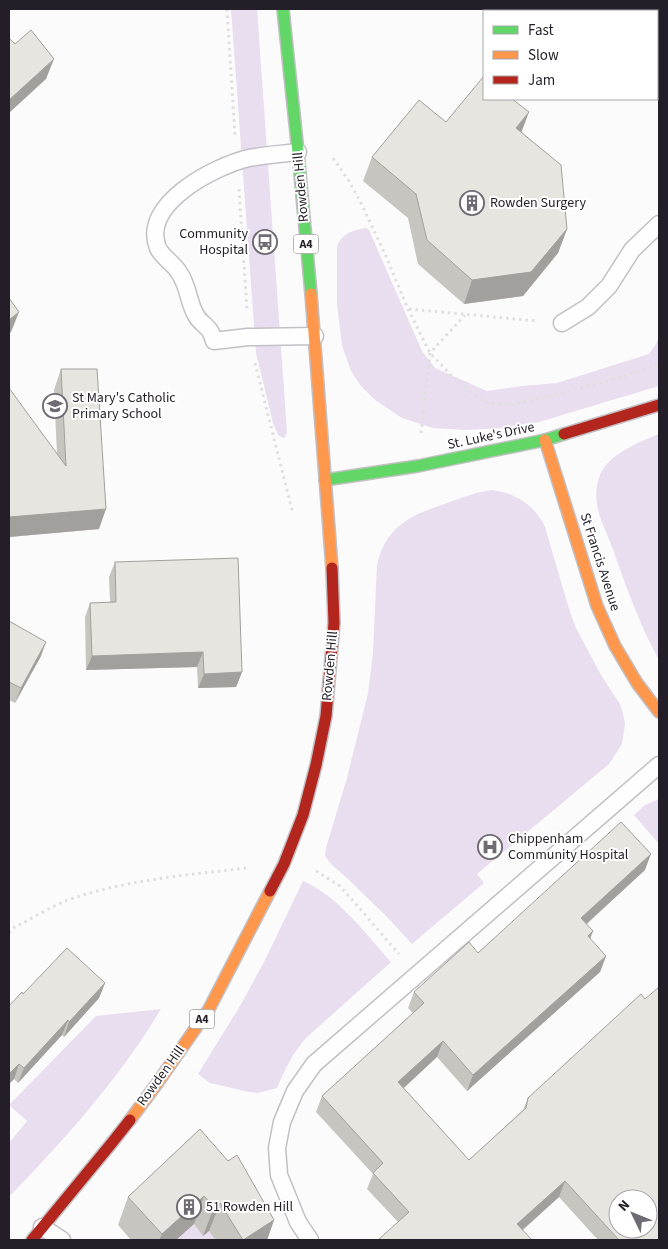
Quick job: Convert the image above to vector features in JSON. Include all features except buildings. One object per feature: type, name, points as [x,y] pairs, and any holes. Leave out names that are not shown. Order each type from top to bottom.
[{"type":"main road","name":"Rowden Hill","points":[[32,1240],[134,1115],[209,1009],[284,864],[302,815],[316,765],[326,716],[334,623],[333,578],[298,152],[283,9]]},
{"type":"main road","name":"St. Luke's Drive","points":[[325,480],[418,466],[545,440],[659,405]]},
{"type":"main road","name":"St Francis Avenue","points":[[545,440],[597,606],[615,646],[637,683],[659,712]]},
{"type":"lane","points":[[298,152],[248,158],[218,169],[176,195],[164,208],[158,219],[155,232],[159,250],[179,272],[184,281],[192,308],[197,317],[211,331],[214,342],[248,337],[314,336]]},
{"type":"lane","points":[[562,323],[588,308],[609,286],[632,250],[659,224]]},
{"type":"lane","points":[[310,1240],[298,1222],[279,1175],[277,1148],[282,1122],[295,1091],[314,1064],[659,765]]},
{"type":"lane","points":[[42,1227],[62,1240]]},
{"type":"path","points":[[227,9],[248,337],[295,521]]},
{"type":"path","points":[[332,157],[349,181],[361,203],[408,309],[430,353],[450,374],[484,402],[510,405],[562,393],[659,365]]},
{"type":"path","points":[[408,309],[562,323]]},
{"type":"path","points":[[418,466],[430,353],[465,314]]},
{"type":"path","points":[[9,933],[13,928],[66,901],[111,887],[168,877],[284,864],[309,868],[340,886],[417,975]]},
{"type":"shaded area","points":[[231,9],[257,9],[287,432],[283,438],[278,435],[273,423],[256,353]]},
{"type":"shaded area","points":[[366,228],[369,230],[422,351],[435,368],[487,391],[557,383],[649,354],[659,336],[659,386],[539,422],[504,428],[465,430],[433,428],[402,418],[375,400],[361,386],[351,371],[342,345],[337,305],[337,247],[341,239],[348,233]]},
{"type":"shaded area","points":[[659,434],[659,660],[645,633],[599,515],[596,496],[602,471],[613,459],[628,448]]},
{"type":"shaded area","points":[[492,490],[509,494],[523,501],[541,519],[576,628],[601,675],[620,704],[625,724],[622,744],[609,764],[477,874],[484,883],[412,944],[389,919],[330,863],[325,856],[326,848],[347,778],[368,693],[373,653],[377,565],[381,551],[395,530],[413,516],[437,506]]},
{"type":"shaded area","points":[[659,799],[659,844],[634,815],[645,805]]},
{"type":"shaded area","points":[[303,881],[328,896],[340,906],[391,962],[306,1038],[289,1062],[277,1088],[258,1093],[210,1083],[198,1074],[240,1006],[264,962]]},
{"type":"shaded area","points":[[161,1009],[128,1059],[90,1108],[9,1197],[9,1143],[27,1121],[9,1105],[96,1016]]},
{"type":"shaded area","points":[[194,1224],[209,1231],[215,1240],[176,1240]]},
{"type":"traffic: fast","points":[[283,9],[311,294]]},
{"type":"traffic: fast","points":[[325,480],[418,466],[545,440],[564,434]]},
{"type":"traffic: slow","points":[[311,294],[332,568]]},
{"type":"traffic: slow","points":[[545,440],[597,606],[615,646],[637,683],[659,712]]},
{"type":"traffic: slow","points":[[130,1120],[209,1009],[270,891]]},
{"type":"traffic: jam","points":[[564,434],[659,405]]},
{"type":"traffic: jam","points":[[270,891],[284,864],[303,815],[326,716],[334,623],[332,568]]},
{"type":"traffic: jam","points":[[32,1240],[130,1120]]},
{"type":"place","name":"Rowden Surgery","points":[[472,203]]},
{"type":"place","name":"Community Hospital","points":[[265,242]]},
{"type":"place","name":"St Mary's Catholic Primary School","points":[[55,406]]},
{"type":"place","name":"Chippenham Community Hospital","points":[[490,847]]},
{"type":"place","name":"51 Rowden Hill","points":[[189,1207]]}]
